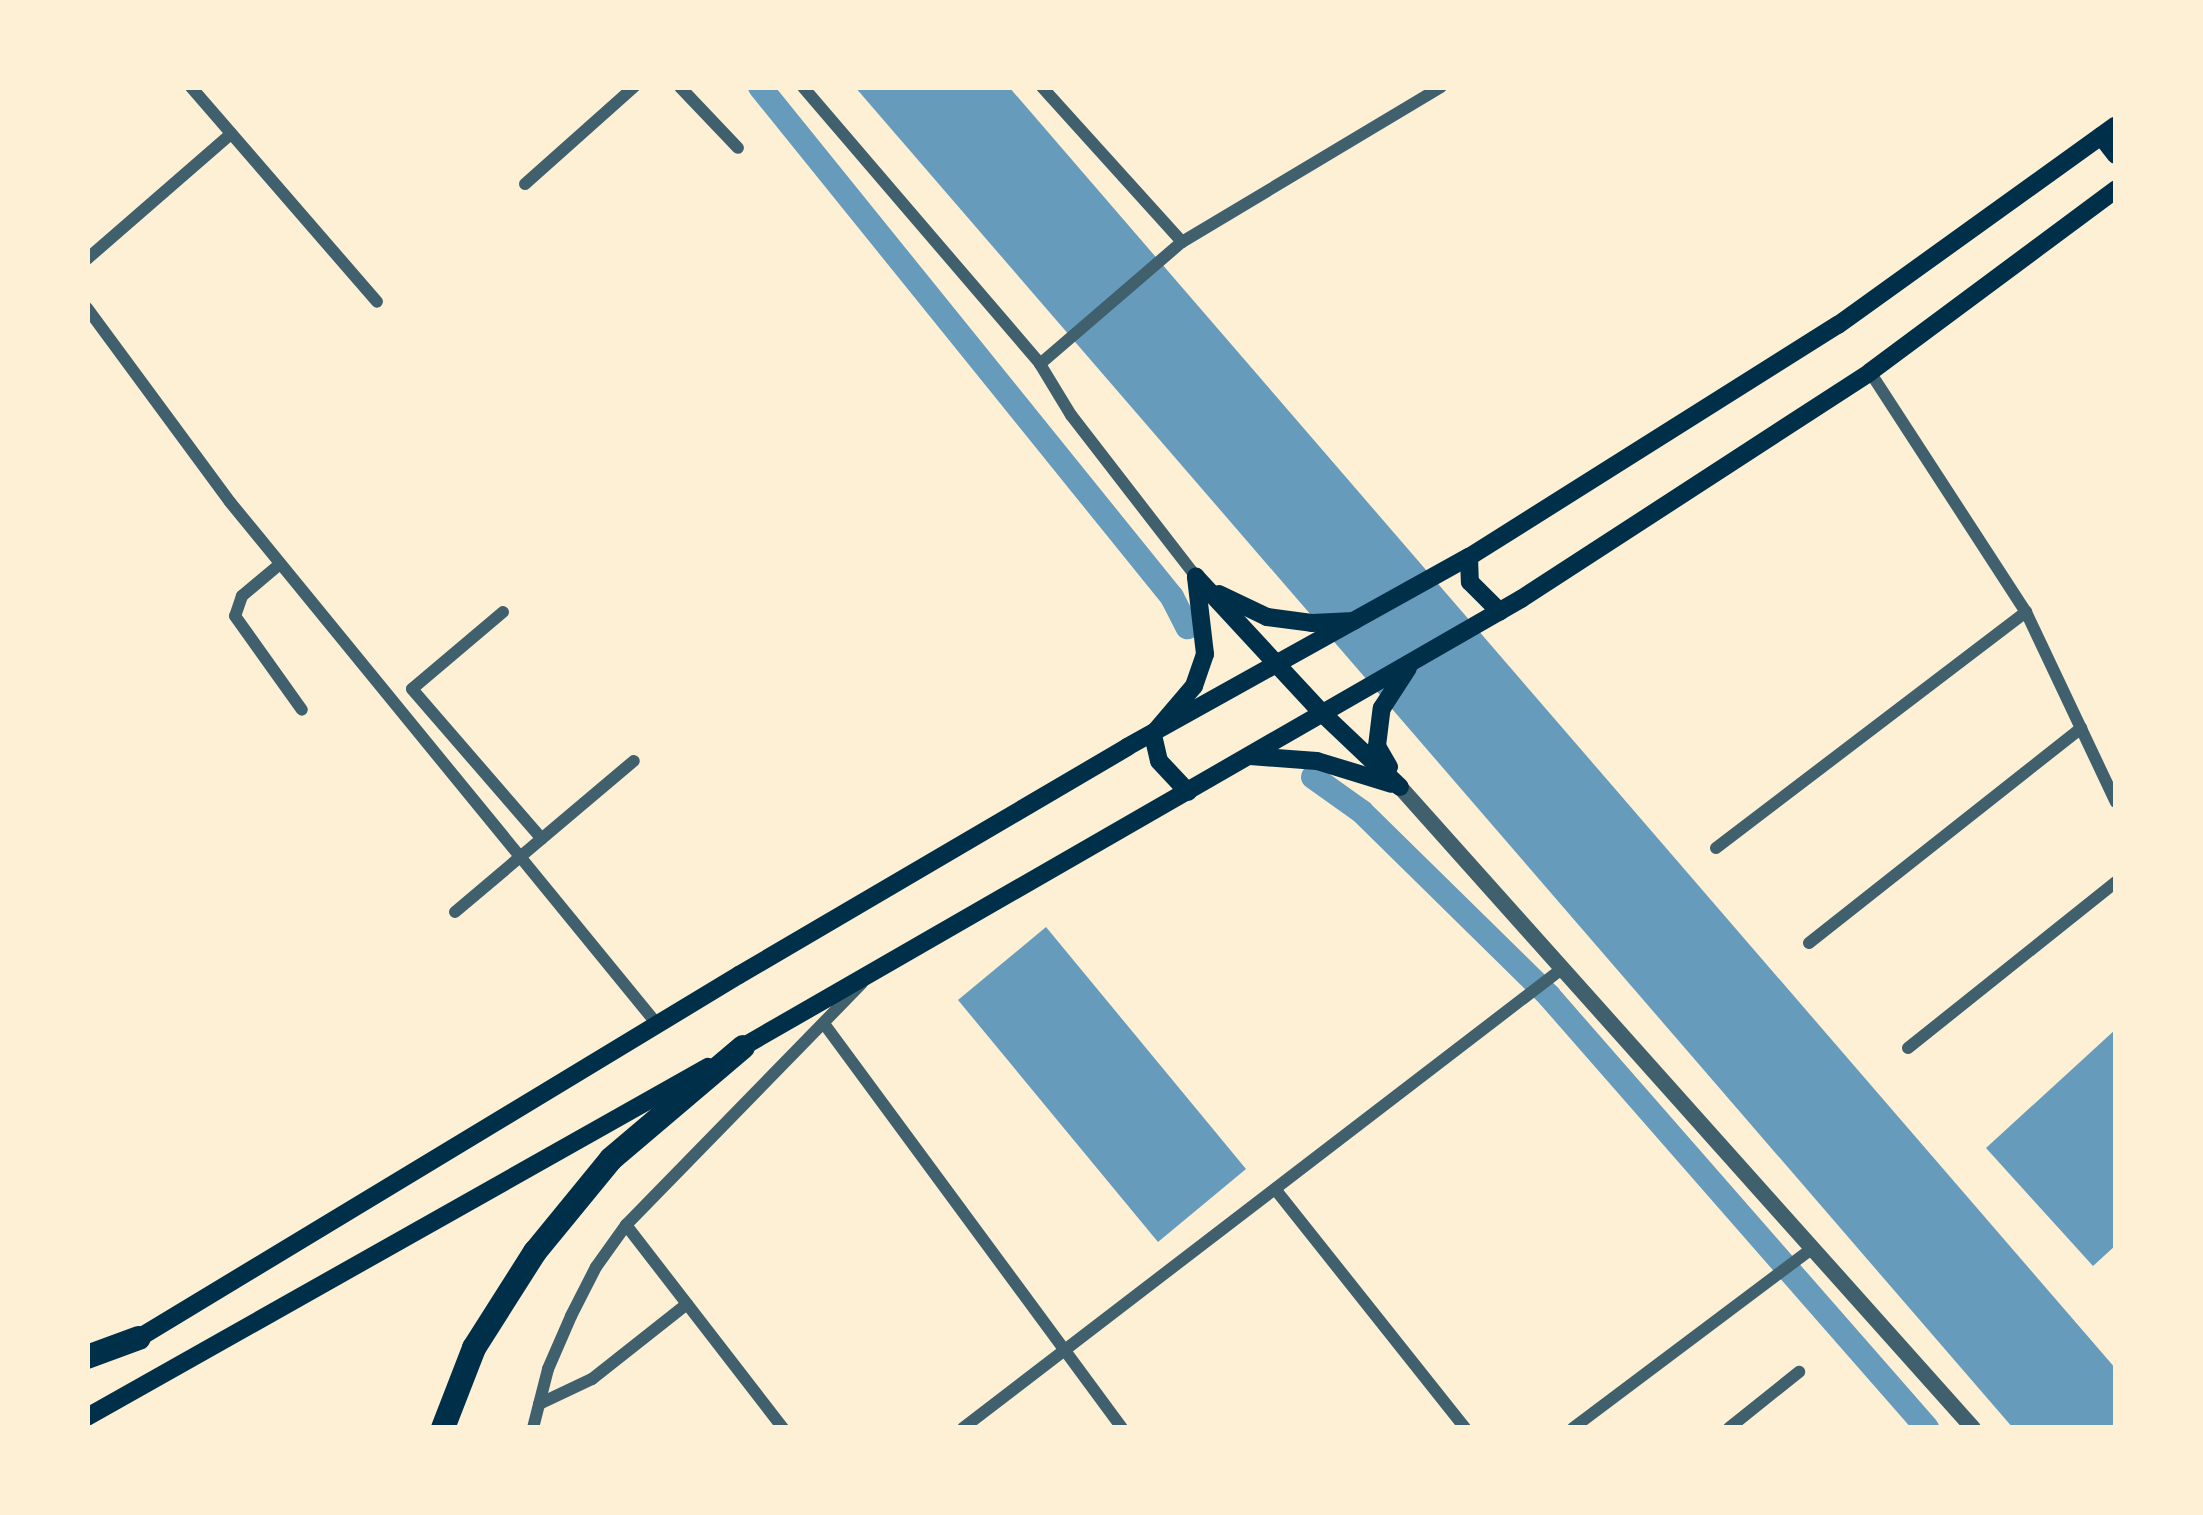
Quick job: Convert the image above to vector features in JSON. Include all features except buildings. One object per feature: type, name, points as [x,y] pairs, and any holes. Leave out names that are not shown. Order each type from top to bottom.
[{"type":"highway","points":[[443,1428],[474,1348],[536,1252],[611,1159],[743,1047]]},
{"type":"highway","points":[[87,1358],[139,1338]]},
{"type":"main road","points":[[87,1367],[656,1024],[1153,734],[1279,666],[1318,632],[1358,620],[1469,556],[1838,325],[2108,130],[2116,154]]},
{"type":"main road","points":[[87,1417],[1500,612],[1870,372],[2116,189]]},
{"type":"main road","points":[[1469,556],[1470,582],[1500,612]]},
{"type":"main road","points":[[1196,577],[1234,604],[1318,632]]},
{"type":"main road","points":[[1196,577],[1323,714],[1400,787]]},
{"type":"main road","points":[[1153,734],[1194,686],[1204,654],[1196,577]]},
{"type":"main road","points":[[1400,787],[1377,746],[1382,708],[1410,664]]},
{"type":"main road","points":[[1153,734],[1159,761],[1188,791]]},
{"type":"main road","points":[[1250,756],[1317,761],[1400,787]]},
{"type":"street","points":[[191,87],[377,302]]},
{"type":"street","points":[[525,184],[633,87]]},
{"type":"street","points":[[680,87],[738,148]]},
{"type":"street","points":[[802,87],[1040,364],[1071,415],[1196,577]]},
{"type":"street","points":[[1042,87],[1183,242]]},
{"type":"street","points":[[1040,364],[1183,242],[1441,87]]},
{"type":"street","points":[[87,259],[231,134]]},
{"type":"street","points":[[87,308],[280,564],[656,1024]]},
{"type":"street","points":[[1870,372],[2026,612],[2116,802]]},
{"type":"street","points":[[280,564],[242,596],[235,616],[302,710]]},
{"type":"street","points":[[503,612],[412,689],[542,839]]},
{"type":"street","points":[[1716,848],[2026,612]]},
{"type":"street","points":[[1809,944],[2081,728]]},
{"type":"street","points":[[455,912],[634,761]]},
{"type":"street","points":[[1400,787],[1973,1428]]},
{"type":"street","points":[[1908,1048],[2116,882]]},
{"type":"street","points":[[963,1428],[1563,968]]},
{"type":"street","points":[[533,1428],[571,1316],[596,1267],[626,1225],[870,974]]},
{"type":"street","points":[[825,1025],[1122,1428]]},
{"type":"street","points":[[1275,1189],[1466,1428]]},
{"type":"street","points":[[626,1225],[783,1428]]},
{"type":"street","points":[[1573,1428],[1813,1248]]},
{"type":"street","points":[[539,1404],[592,1379],[687,1304]]},
{"type":"street","points":[[1730,1428],[1799,1372]]},
{"type":"water","points":[[855,87],[1009,87],[2116,1369],[2116,1428],[2013,1428]]},
{"type":"water","points":[[1046,927],[1246,1169],[1158,1242],[958,1000]]},
{"type":"water","points":[[2116,1029],[2116,1245],[2093,1266],[1986,1148]]},
{"type":"waterway","points":[[760,87],[1172,597],[1187,627]]},
{"type":"waterway","points":[[1313,777],[1362,812],[1549,996],[1927,1428]]}]
